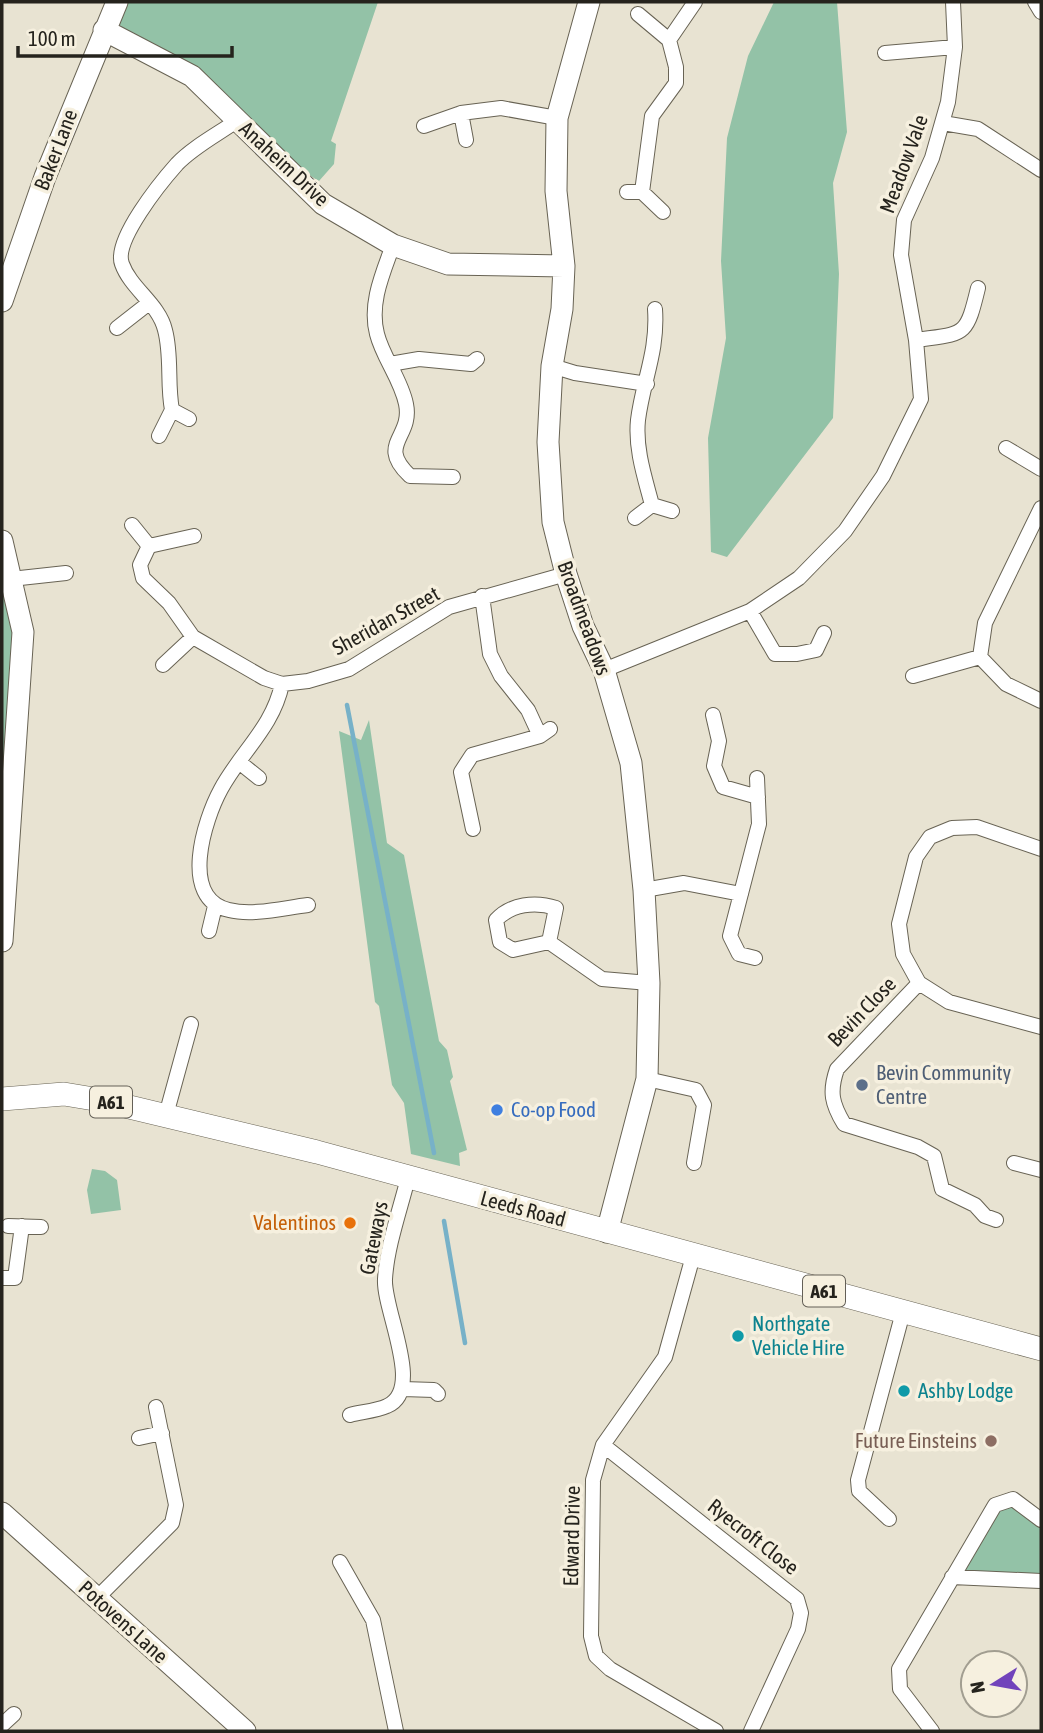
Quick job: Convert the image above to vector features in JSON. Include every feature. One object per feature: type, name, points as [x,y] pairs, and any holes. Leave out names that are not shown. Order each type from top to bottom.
[{"type":"main road","name":"Leeds Road","points":[[2,1099],[64,1094],[166,1115],[317,1152],[1041,1349]]},
{"type":"street","name":"Baker Lane","points":[[2,301],[45,177],[117,2]]},
{"type":"street","name":"Broadmeadows","points":[[589,2],[557,118],[556,191],[564,266],[552,366],[548,442],[553,522],[566,574],[583,626],[604,670],[631,763],[644,890],[649,983],[647,1079],[607,1232]]},
{"type":"street","points":[[669,40],[695,2]]},
{"type":"street","name":"Meadow Vale","points":[[604,670],[750,611],[799,578],[845,531],[883,476],[921,398],[916,340],[901,255],[904,220],[932,158],[943,123],[955,47],[953,2]]},
{"type":"street","points":[[1035,2],[1041,12]]},
{"type":"street","points":[[638,13],[669,40],[676,67],[676,83],[652,116],[642,192]]},
{"type":"street","name":"Anaheim Drive","points":[[104,30],[192,76],[323,204],[393,245],[448,264],[564,266]]},
{"type":"street","points":[[885,53],[955,47]]},
{"type":"street","points":[[424,126],[461,113],[501,108],[557,118]]},
{"type":"street","points":[[461,113],[466,140]]},
{"type":"street","points":[[159,436],[172,410],[167,387],[166,331],[160,316],[124,268],[120,247],[138,216],[178,163],[238,120]]},
{"type":"street","points":[[943,123],[978,129],[1041,170]]},
{"type":"street","points":[[627,192],[642,192],[663,212]]},
{"type":"street","points":[[393,245],[378,288],[375,308],[377,334],[406,402],[407,418],[395,443],[394,455],[410,476],[453,477]]},
{"type":"street","points":[[916,340],[960,334],[968,326],[978,288]]},
{"type":"street","points":[[117,328],[149,303]]},
{"type":"street","points":[[652,505],[639,452],[638,421],[657,336],[655,309]]},
{"type":"street","points":[[390,364],[419,359],[471,364],[477,359]]},
{"type":"street","points":[[552,366],[575,373],[647,384]]},
{"type":"street","points":[[172,410],[189,419]]},
{"type":"street","points":[[1006,448],[1041,469]]},
{"type":"street","points":[[652,505],[672,511]]},
{"type":"street","points":[[635,518],[652,505]]},
{"type":"street","points":[[980,657],[985,623],[1041,508]]},
{"type":"street","points":[[132,524],[149,546]]},
{"type":"street","points":[[149,546],[194,536]]},
{"type":"street","points":[[2,541],[23,632],[2,941]]},
{"type":"street","points":[[149,546],[140,565],[143,578],[169,603],[192,637],[264,678],[282,684],[278,705],[220,790],[199,859],[206,895],[215,906],[244,912],[308,905]]},
{"type":"street","points":[[11,579],[66,573]]},
{"type":"street","name":"Sheridan Street","points":[[282,684],[308,681],[349,669],[449,607],[566,574]]},
{"type":"street","points":[[473,829],[461,772],[472,755],[545,732],[501,676],[490,654],[482,596]]},
{"type":"street","points":[[750,611],[775,654],[797,654],[816,650],[824,634]]},
{"type":"street","points":[[163,665],[192,637]]},
{"type":"street","points":[[913,676],[980,657]]},
{"type":"street","points":[[980,657],[1006,684],[1041,701]]},
{"type":"street","points":[[713,715],[719,741],[713,766],[723,786],[758,797]]},
{"type":"street","points":[[240,762],[259,778]]},
{"type":"street","points":[[755,958],[739,954],[730,936],[760,824],[757,778]]},
{"type":"street","points":[[1041,849],[977,827],[952,828],[930,837],[916,856],[899,924],[903,954],[919,983],[948,1002],[1041,1027]]},
{"type":"street","points":[[644,890],[684,883],[741,894]]},
{"type":"street","points":[[209,931],[215,906]]},
{"type":"street","points":[[549,942],[603,979],[649,983]]},
{"type":"street","name":"Bevin Close","points":[[919,983],[837,1069],[831,1085],[833,1104],[844,1124],[918,1147],[934,1156],[942,1189],[975,1205],[985,1216],[996,1220]]},
{"type":"street","points":[[166,1115],[191,1024]]},
{"type":"street","points":[[647,1079],[696,1090],[704,1105],[694,1163]]},
{"type":"street","points":[[1014,1163],[1041,1170]]},
{"type":"street","name":"Gateways","points":[[403,1388],[403,1370],[384,1280],[408,1178]]},
{"type":"street","points":[[2,1278],[15,1278],[15,1226],[41,1227]]},
{"type":"street","name":"Edward Drive","points":[[693,1256],[665,1357],[603,1445],[593,1480],[591,1636],[596,1656],[610,1669],[716,1731]]},
{"type":"street","points":[[889,1519],[863,1496],[858,1480],[903,1312]]},
{"type":"street","points":[[350,1415],[387,1406],[397,1400],[403,1388],[434,1390],[438,1394]]},
{"type":"street","points":[[97,1598],[172,1523],[176,1505],[156,1407]]},
{"type":"street","points":[[139,1437],[162,1433]]},
{"type":"street","name":"Ryecroft Close","points":[[603,1445],[797,1599],[801,1613],[797,1629],[751,1731]]},
{"type":"street","points":[[932,1731],[901,1689],[899,1669],[995,1505],[1013,1499],[1041,1520]]},
{"type":"street","name":"Potovens Lane","points":[[2,1513],[246,1731]]},
{"type":"street","points":[[340,1562],[373,1620],[396,1731]]},
{"type":"street","points":[[952,1577],[1041,1581]]},
{"type":"street","points":[[2,1725],[13,1714]]},
{"type":"green space","points":[[117,2],[378,2],[331,141],[336,144],[334,164],[319,181],[297,168],[192,76],[104,30]]},
{"type":"green space","points":[[774,2],[837,2],[847,132],[833,183],[839,274],[833,418],[727,557],[711,552],[708,438],[726,338],[721,261],[727,138],[748,56]]},
{"type":"green space","points":[[2,541],[21,617],[2,827]]},
{"type":"green space","points":[[369,720],[387,843],[404,855],[439,1041],[447,1050],[453,1077],[450,1081],[467,1150],[459,1153],[460,1166],[411,1154],[404,1103],[392,1085],[379,1006],[375,1002],[339,731],[361,740]]},
{"type":"green space","points":[[92,1169],[105,1171],[117,1180],[121,1210],[91,1214],[87,1190]]},
{"type":"green space","points":[[1013,1499],[1041,1520],[1041,1581],[952,1577],[995,1505]]},
{"type":"waterway","points":[[347,705],[434,1153]]},
{"type":"waterway","points":[[444,1221],[465,1343]]},
{"type":"place","name":"Bevin Community Centre","points":[[862,1085]]},
{"type":"place","name":"Co-op Food","points":[[497,1110]]},
{"type":"place","name":"Valentinos","points":[[350,1223]]},
{"type":"place","name":"Northgate Vehicle Hire","points":[[738,1336]]},
{"type":"place","name":"Ashby Lodge","points":[[904,1391]]},
{"type":"place","name":"Future Einsteins","points":[[991,1441]]}]
